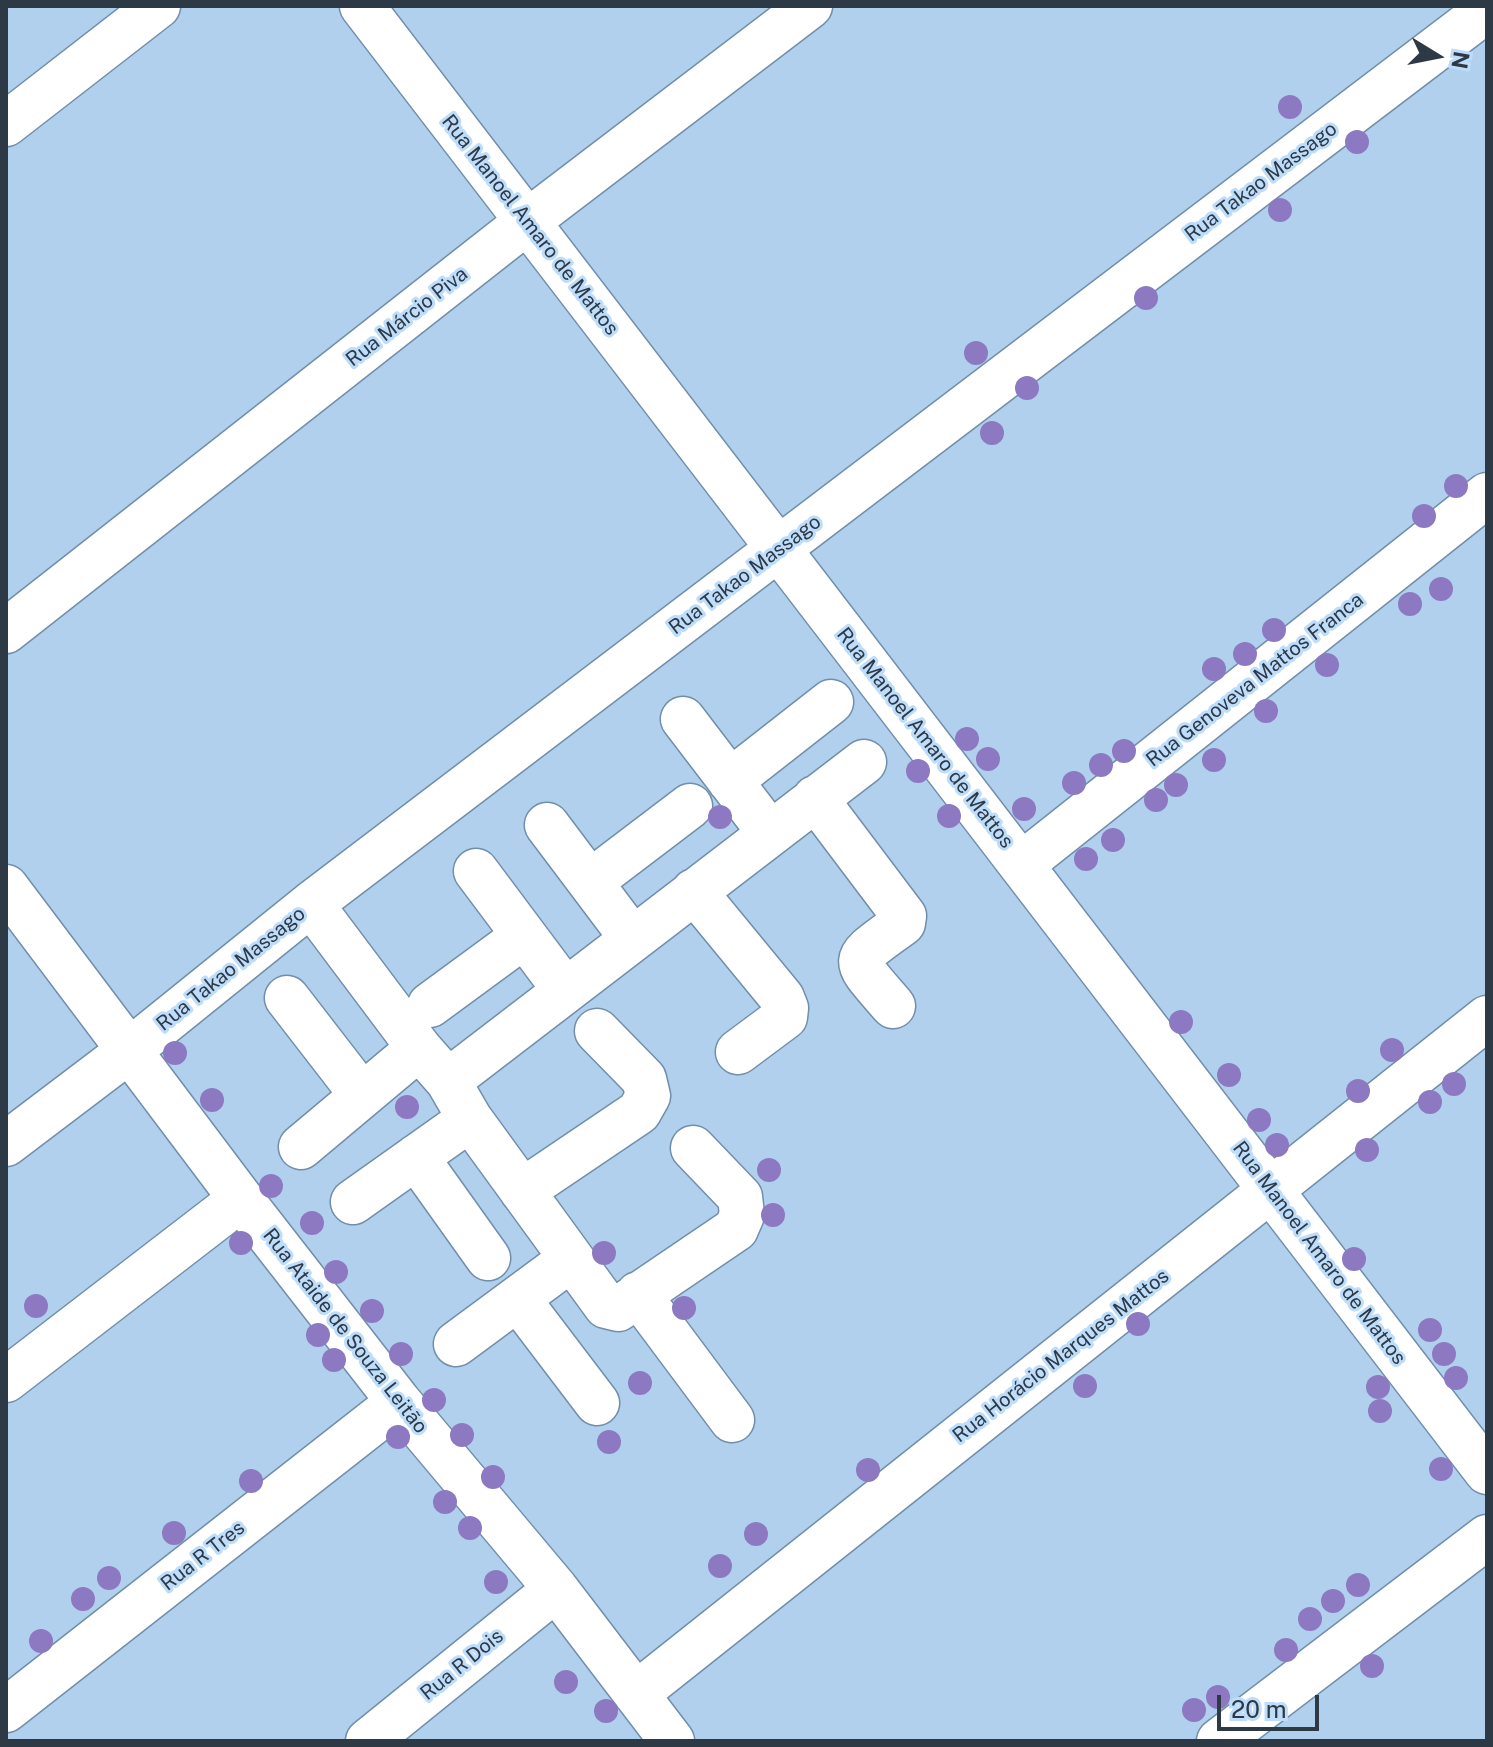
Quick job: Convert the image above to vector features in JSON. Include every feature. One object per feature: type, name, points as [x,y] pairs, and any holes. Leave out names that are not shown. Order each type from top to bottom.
[{"type":"street","points":[[6,124],[158,6]]},
{"type":"street","name":"Rua Manoel Amaro de Mattos","points":[[362,6],[1487,1472]]},
{"type":"street","name":"Rua Márcio Piva","points":[[6,631],[528,221],[810,6]]},
{"type":"street","name":"Rua Takao Massago","points":[[6,1144],[130,1050],[311,904],[1487,10]]},
{"type":"street","name":"Rua Genoveva Mattos Franca","points":[[1022,864],[1487,495]]},
{"type":"street","points":[[730,781],[831,702]]},
{"type":"street","points":[[683,719],[770,833]]},
{"type":"street","points":[[448,1081],[864,762]]},
{"type":"street","points":[[815,798],[904,916],[903,923],[864,952],[860,959],[861,968],[893,1006]]},
{"type":"street","points":[[590,882],[690,806]]},
{"type":"street","points":[[547,825],[632,938]]},
{"type":"street","points":[[476,871],[565,990]]},
{"type":"street","points":[[694,891],[782,998],[786,1008],[785,1017],[738,1052]]},
{"type":"street","name":"Rua Ataide de Souza Leitão","points":[[16,900],[241,1199],[399,1402],[556,1589],[672,1741]]},
{"type":"street","points":[[311,904],[419,1048],[448,1081],[470,1119],[606,1306],[618,1309],[736,1229],[742,1215],[740,1197],[693,1148]]},
{"type":"street","points":[[430,1005],[524,936]]},
{"type":"street","points":[[287,998],[362,1095]]},
{"type":"street","name":"Rua Horácio Marques Mattos","points":[[636,1694],[1487,1018]]},
{"type":"street","points":[[522,1191],[639,1112],[648,1096],[644,1079],[597,1031]]},
{"type":"street","points":[[301,1147],[419,1048]]},
{"type":"street","points":[[353,1202],[470,1119]]},
{"type":"street","points":[[416,1157],[488,1258]]},
{"type":"street","points":[[6,1380],[241,1199]]},
{"type":"street","points":[[456,1344],[571,1259]]},
{"type":"street","points":[[638,1294],[732,1420]]},
{"type":"street","points":[[518,1299],[597,1403]]},
{"type":"street","name":"Rua R Tres","points":[[6,1710],[399,1402]]},
{"type":"street","points":[[1219,1741],[1487,1537]]},
{"type":"street","name":"Rua R Dois","points":[[368,1741],[556,1589]]}]
